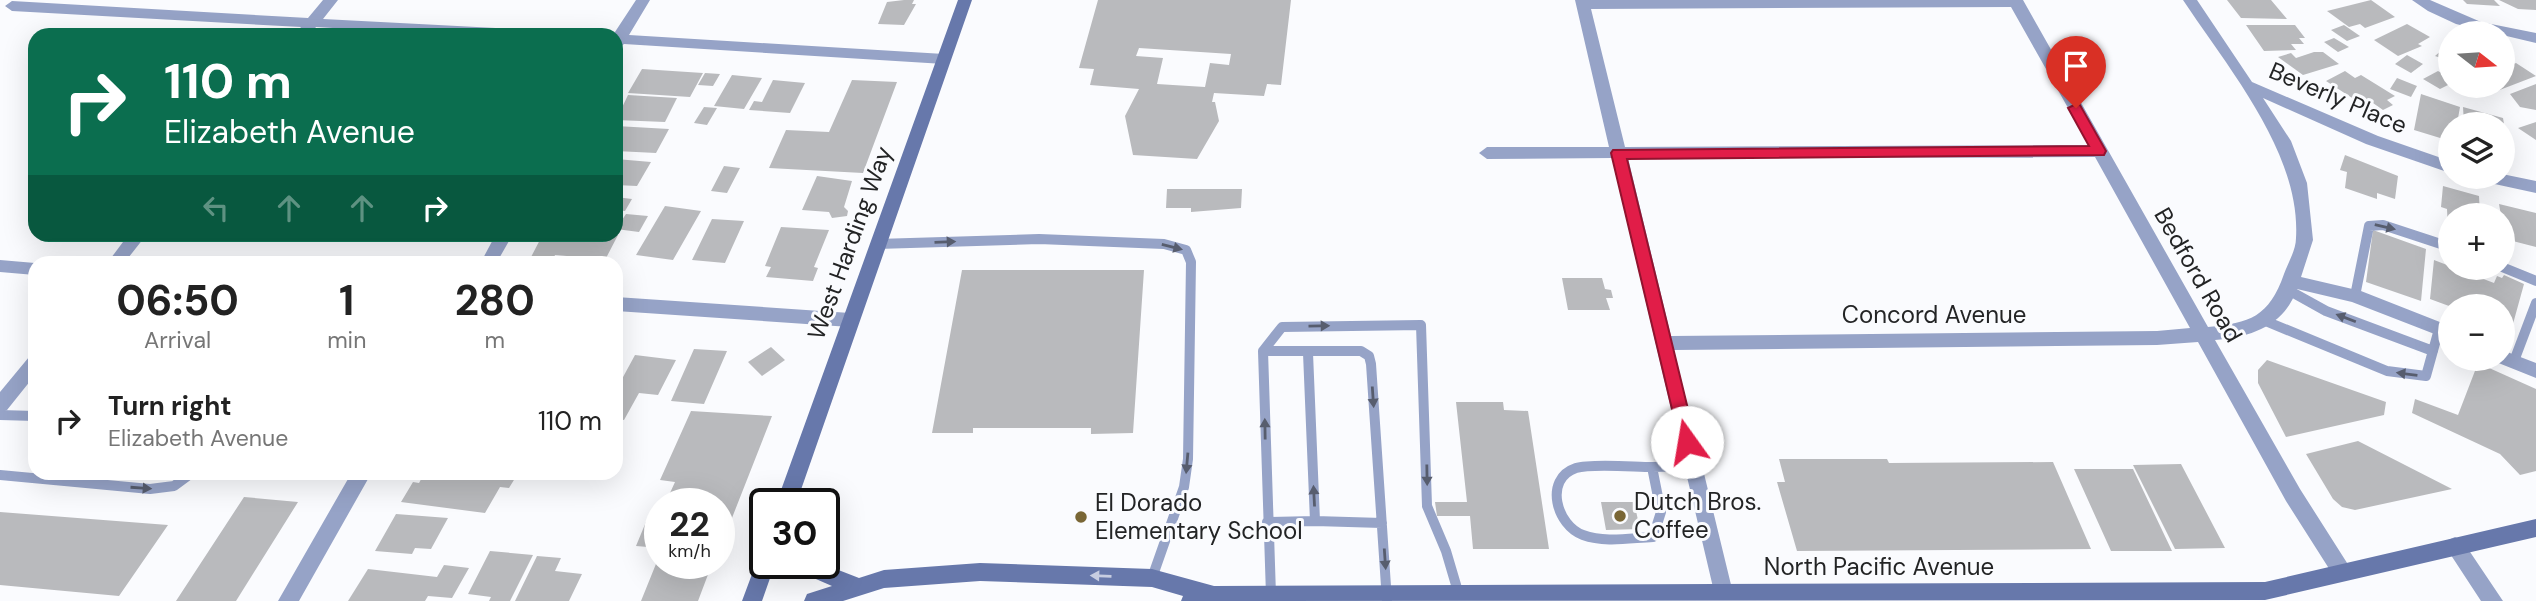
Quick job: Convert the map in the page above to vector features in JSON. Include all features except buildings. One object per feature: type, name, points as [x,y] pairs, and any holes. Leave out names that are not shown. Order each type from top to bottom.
[{"type":"street","points":[[308,28],[331,0]]},
{"type":"street","points":[[623,32],[643,0]]},
{"type":"street","name":"West Harding Way","points":[[792,488],[965,0]]},
{"type":"street","points":[[2190,0],[2283,141],[2299,183],[2305,240],[2290,286],[2263,320]]},
{"type":"street","points":[[2419,0],[2449,16],[2491,32],[2536,38]]},
{"type":"street","points":[[1723,593],[1583,2],[2016,1]]},
{"type":"street","name":"Bedford Road","points":[[2016,1],[2293,495],[2342,572]]},
{"type":"street","points":[[0,17],[15,3],[405,28]]},
{"type":"street","points":[[623,41],[944,59]]},
{"type":"street","name":"Beverly Place","points":[[2248,86],[2392,147],[2438,163]]},
{"type":"street","points":[[1487,153],[2099,151]]},
{"type":"street","points":[[2515,182],[2536,187]]},
{"type":"street","points":[[121,256],[132,242]]},
{"type":"street","points":[[0,266],[28,268]]},
{"type":"street","points":[[2290,286],[2355,296],[2438,328]]},
{"type":"street","points":[[623,304],[850,320]]},
{"type":"street","name":"Concord Avenue","points":[[1664,342],[2205,336],[2243,331],[2263,320]]},
{"type":"street","points":[[2515,362],[2536,371]]},
{"type":"street","points":[[0,405],[28,371]]},
{"type":"street","points":[[288,601],[358,480]]},
{"type":"street","name":"North Pacific Avenue","points":[[1191,601],[1271,596],[1387,598],[1459,595],[1556,598],[1723,593],[1886,597],[2221,596],[2264,591],[2536,528]]},
{"type":"street","points":[[2455,546],[2494,601]]},
{"type":"street","name":"North Pacific Avenue","points":[[814,601],[884,579],[980,572],[1152,578],[1216,598]]},
{"type":"street","points":[[752,601],[760,579]]},
{"type":"street","points":[[838,579],[858,587]]},
{"type":"lane","points":[[2355,296],[2369,226],[2383,225],[2438,243]]},
{"type":"lane","points":[[877,244],[1038,239],[1164,244],[1185,250],[1191,262],[1188,459],[1184,487],[1152,578]]},
{"type":"lane","points":[[2515,272],[2536,281]]},
{"type":"lane","points":[[2290,286],[2326,311],[2433,351]]},
{"type":"lane","points":[[2515,345],[2536,303]]},
{"type":"lane","points":[[2263,320],[2387,371],[2426,376],[2438,343]]},
{"type":"lane","points":[[1271,596],[1263,351],[1282,327],[1421,325],[1427,506],[1446,551],[1459,595]]},
{"type":"lane","points":[[1263,351],[1361,351],[1369,356],[1387,598]]},
{"type":"lane","points":[[1308,353],[1315,521]]},
{"type":"lane","points":[[0,415],[28,416]]},
{"type":"lane","points":[[1652,467],[1662,517],[1660,528],[1653,537],[1592,538],[1576,532],[1563,521],[1556,492],[1562,478],[1576,468],[1693,466]]},
{"type":"lane","points":[[0,475],[28,478]]},
{"type":"lane","points":[[54,480],[150,489],[174,486],[182,480]]},
{"type":"lane","points":[[1267,522],[1382,523]]},
{"type":"place","name":"Dutch Bros. Coffee","points":[[1620,516]]},
{"type":"place","name":"El Dorado Elementary School","points":[[1081,517]]},
{"type":"route","points":[[1687,442],[1619,153],[2099,151],[2076,108]]}]
